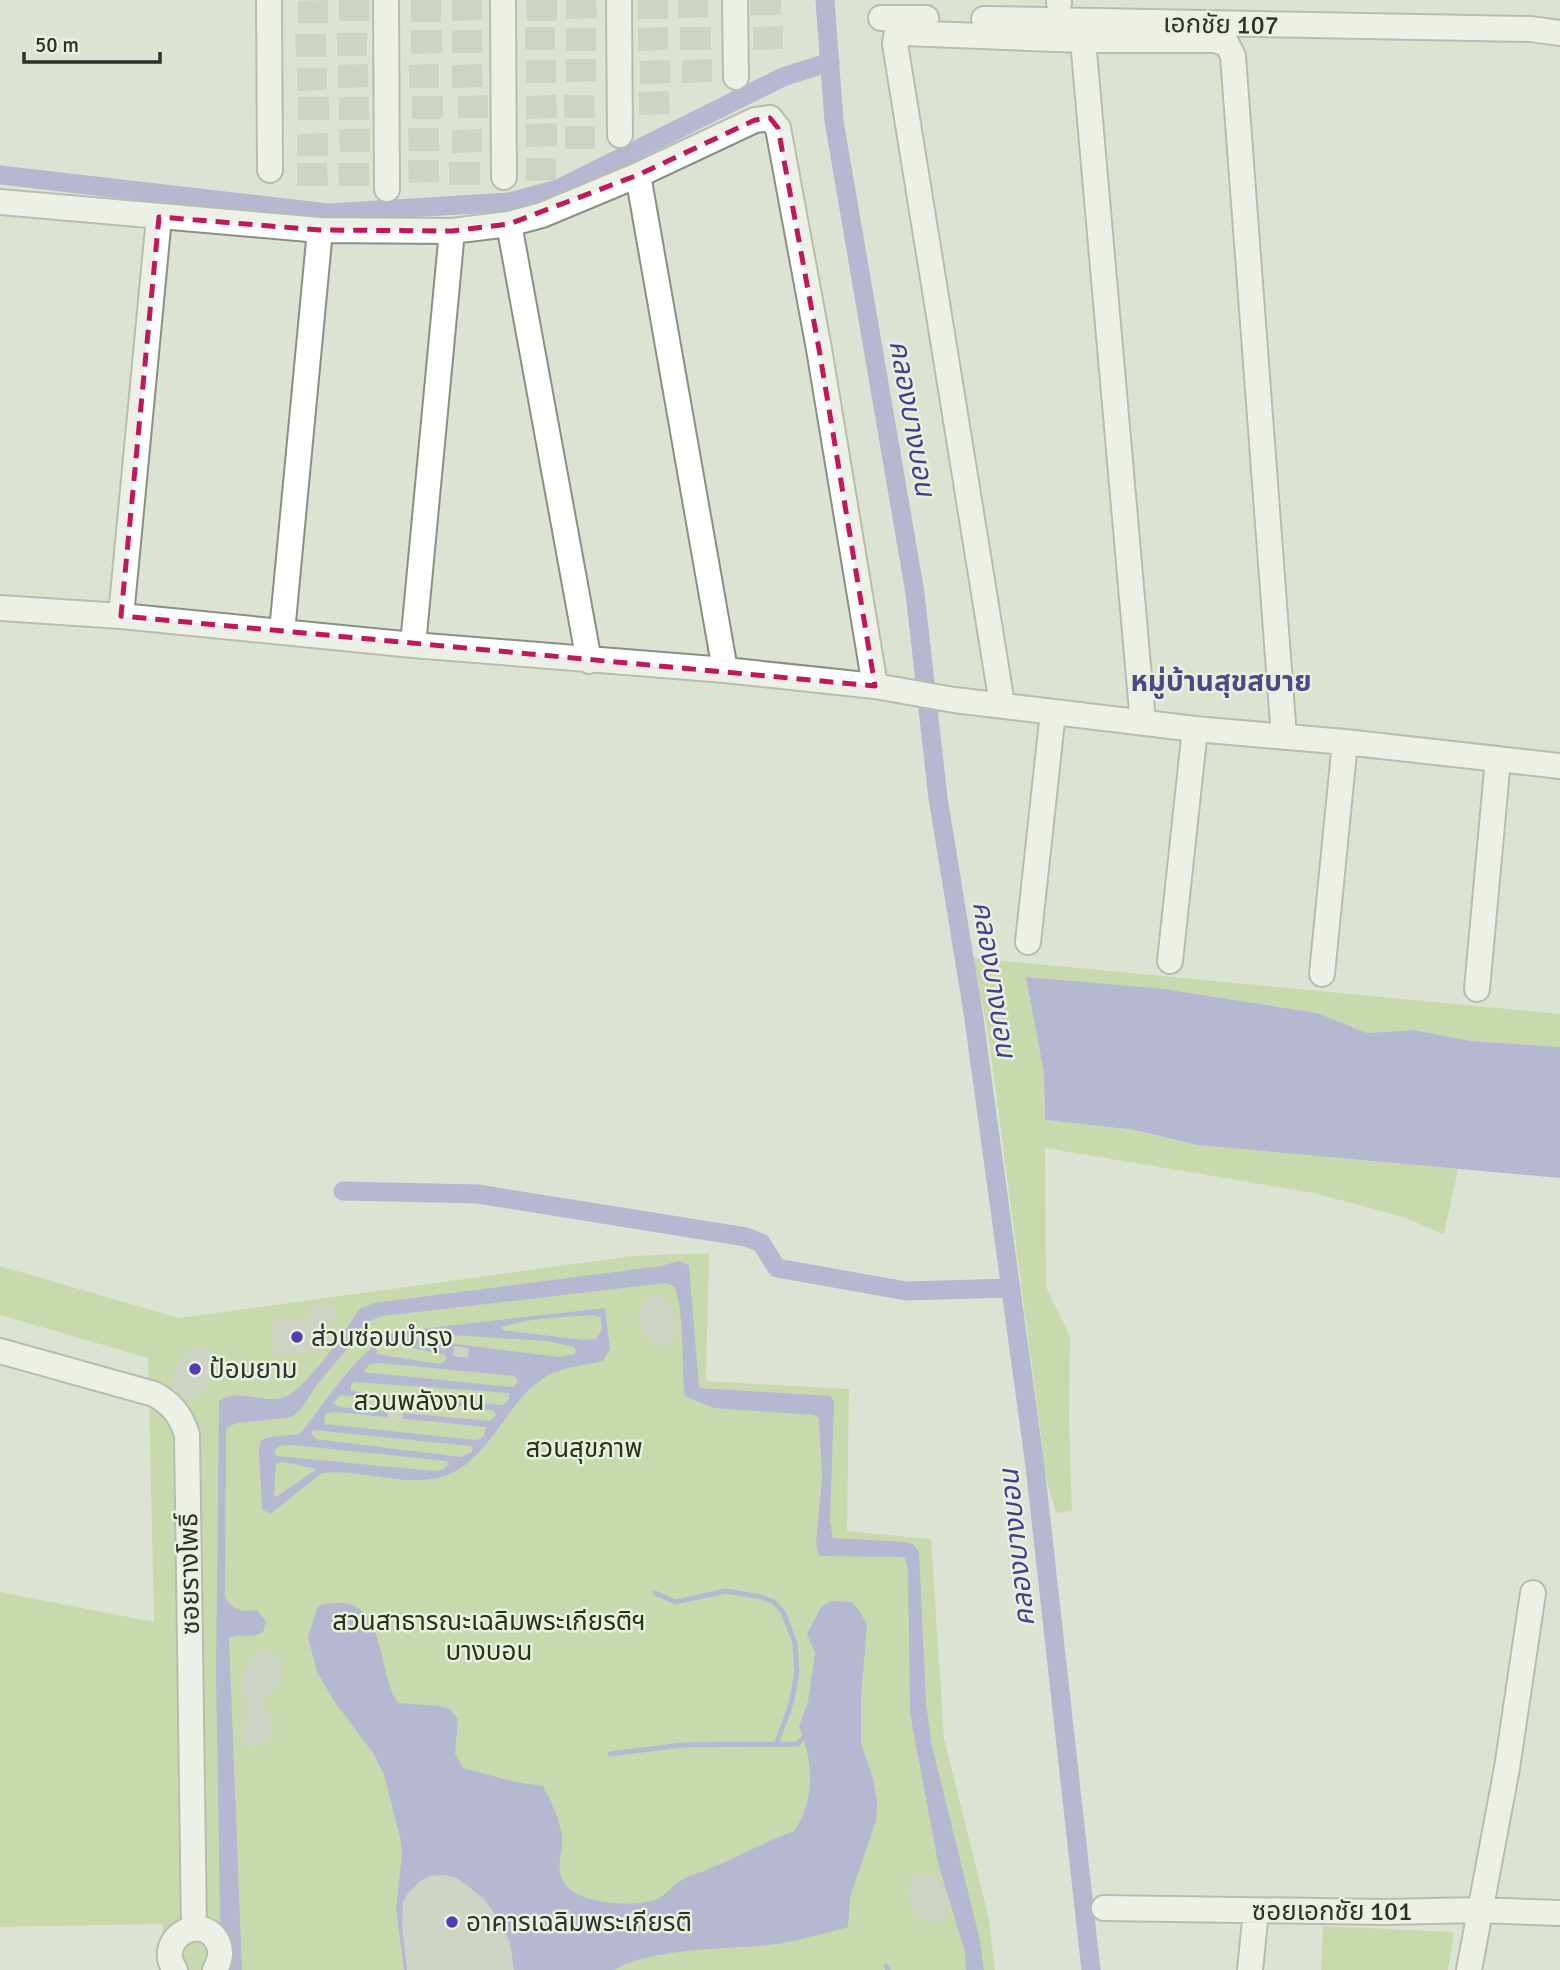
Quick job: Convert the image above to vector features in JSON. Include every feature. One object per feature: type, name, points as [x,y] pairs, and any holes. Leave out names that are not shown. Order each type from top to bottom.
[{"type":"street","points":[[269,0],[270,170]]},
{"type":"street","points":[[386,0],[387,189]]},
{"type":"street","points":[[503,0],[504,177]]},
{"type":"street","points":[[619,0],[620,135]]},
{"type":"street","points":[[735,0],[736,77]]},
{"type":"street","name":"เอกชัย 107","points":[[881,18],[1517,29],[1560,33]]},
{"type":"street","points":[[1002,704],[895,44],[896,36],[904,33],[1083,40],[1215,40],[1227,44],[1233,56],[1284,737]]},
{"type":"street","points":[[1083,40],[1143,723]]},
{"type":"street","points":[[0,202],[320,230],[452,231],[509,225],[542,215],[638,175],[755,120],[770,118],[778,128],[884,688]]},
{"type":"street","points":[[638,175],[725,670]]},
{"type":"street","points":[[121,616],[159,217]]},
{"type":"street","points":[[509,225],[589,661]]},
{"type":"street","points":[[282,632],[320,230]]},
{"type":"street","points":[[412,645],[452,231]]},
{"type":"street","points":[[0,608],[121,616],[589,661],[725,670],[1195,729],[1345,742],[1560,766]]},
{"type":"street","points":[[1028,942],[1053,712]]},
{"type":"street","points":[[1170,961],[1195,729]]},
{"type":"street","points":[[1322,974],[1345,742]]},
{"type":"street","points":[[1476,989],[1498,759]]},
{"type":"street","name":"ซอยรางโพธิ์","points":[[0,1351],[154,1394],[168,1402],[181,1416],[187,1434],[194,1928]]},
{"type":"street","points":[[1469,1970],[1507,1768],[1533,1592]]},
{"type":"street","name":"ซอยเอกชัย 101","points":[[1104,1909],[1384,1912],[1479,1910],[1560,1913]]},
{"type":"street","points":[[1250,1970],[1256,1911]]},
{"type":"street","points":[[176,1970],[170,1957],[173,1941],[179,1934],[194,1928],[203,1929],[216,1939],[221,1955],[215,1970]]},
{"type":"highlighted area","points":[[770,118],[778,128],[819,349],[875,686],[121,616],[159,217],[320,230],[452,231],[509,224],[638,175],[755,120]]},
{"type":"green space","points":[[973,958],[1560,1014],[1560,1047],[1471,1041],[1414,1030],[1367,1033],[1317,1013],[1027,977],[1044,1073],[1045,1120],[1135,1130],[1197,1145],[1458,1169],[1444,1234],[1403,1217],[1314,1193],[1045,1148],[1046,1287],[1070,1337],[1072,1511],[1056,1513],[1047,1482],[988,1033]]},
{"type":"green space","name":"สวนสาธารณะเฉลิมพระเกียรติฯ บางบอน","points":[[709,1253],[706,1381],[849,1389],[847,1531],[931,1539],[944,1738],[989,1919],[995,1970],[164,1970],[162,1924],[0,1927],[0,1592],[154,1622],[148,1358],[0,1315],[0,1266],[179,1318],[632,1256]]},
{"type":"green space","points":[[1323,1926],[1454,1932],[1448,1970],[1321,1970]]},
{"type":"shaded area","points":[[1026,977],[1164,989],[1317,1013],[1367,1033],[1414,1030],[1471,1041],[1560,1047],[1560,1178],[1197,1145],[1135,1130],[1045,1120],[1044,1073]]},
{"type":"shaded area","points":[[679,1261],[689,1265],[699,1388],[830,1396],[834,1402],[830,1522],[833,1538],[906,1542],[914,1545],[919,1552],[926,1703],[931,1742],[979,1936],[984,1970],[966,1970],[965,1952],[938,1863],[910,1713],[908,1572],[905,1557],[819,1556],[816,1543],[822,1478],[819,1418],[814,1415],[713,1408],[685,1396],[678,1299],[675,1287],[666,1283],[383,1316],[370,1321],[292,1417],[237,1423],[226,1428],[225,1597],[238,1610],[257,1610],[266,1622],[263,1632],[259,1634],[229,1638],[242,1970],[221,1970],[216,1672],[219,1401],[234,1396],[274,1399],[291,1394],[313,1373],[359,1309],[374,1303],[661,1266]]},
{"type":"shaded area","points":[[605,1308],[610,1349],[603,1361],[560,1370],[532,1387],[475,1457],[445,1476],[415,1480],[353,1473],[322,1473],[270,1514],[262,1509],[259,1448],[262,1440],[300,1434],[355,1364],[395,1332]],"holes":[[[595,1315],[601,1318],[602,1329],[596,1339],[583,1340],[502,1330],[502,1327],[548,1318]],[[420,1333],[547,1341],[574,1347],[576,1351],[574,1354],[560,1357],[414,1339],[414,1335]],[[393,1344],[442,1354],[446,1356],[446,1361],[439,1364],[377,1354],[376,1349],[382,1345]],[[380,1363],[515,1376],[518,1381],[513,1387],[363,1372],[370,1364]],[[354,1382],[509,1395],[506,1403],[502,1405],[351,1390]],[[340,1395],[493,1410],[496,1415],[490,1421],[340,1407],[333,1403]],[[336,1412],[486,1427],[484,1436],[475,1440],[325,1424],[324,1417],[327,1413]],[[313,1430],[473,1448],[472,1452],[461,1457],[316,1439],[311,1433]],[[292,1445],[446,1461],[449,1464],[443,1470],[434,1471],[277,1456],[274,1453],[278,1446]],[[276,1463],[317,1469],[276,1497]]]},
{"type":"shaded area","points":[[832,1601],[852,1602],[867,1625],[861,1697],[861,1743],[873,1778],[877,1803],[876,1821],[850,1897],[848,1927],[779,1944],[667,1953],[647,1957],[615,1970],[404,1970],[396,1908],[402,1854],[400,1838],[384,1775],[373,1753],[334,1701],[317,1672],[308,1637],[318,1606],[341,1603],[357,1608],[368,1618],[376,1633],[398,1703],[450,1709],[458,1719],[455,1753],[463,1768],[515,1782],[543,1786],[559,1823],[562,1839],[560,1871],[568,1888],[590,1899],[633,1903],[655,1900],[685,1878],[794,1831],[806,1806],[810,1780],[807,1753],[799,1727],[808,1701],[815,1652],[807,1634],[821,1607]]},
{"type":"building","points":[[328,0],[328,23],[298,23],[298,1]]},
{"type":"building","points":[[339,0],[369,0],[369,21],[339,21]]},
{"type":"building","points":[[411,0],[441,0],[441,22],[411,22]]},
{"type":"building","points":[[452,0],[482,0],[482,20],[452,21]]},
{"type":"building","points":[[526,0],[557,0],[557,21],[527,21]]},
{"type":"building","points":[[566,0],[596,0],[597,18],[566,19]]},
{"type":"building","points":[[638,0],[668,0],[668,19],[638,19]]},
{"type":"building","points":[[678,0],[708,0],[708,17],[678,18]]},
{"type":"building","points":[[750,0],[781,0],[781,15],[750,15]]},
{"type":"building","points":[[783,26],[783,49],[753,50],[753,27]]},
{"type":"building","points":[[525,27],[555,27],[555,50],[525,50]]},
{"type":"building","points":[[668,27],[668,50],[638,51],[638,28]]},
{"type":"building","points":[[680,27],[711,27],[711,50],[680,50]]},
{"type":"building","points":[[566,28],[596,28],[596,51],[566,51]]},
{"type":"building","points":[[411,30],[442,30],[442,53],[411,54]]},
{"type":"building","points":[[452,30],[482,30],[482,53],[452,53]]},
{"type":"building","points":[[337,33],[367,33],[367,56],[337,56]]},
{"type":"building","points":[[295,34],[326,34],[326,57],[296,57]]},
{"type":"building","points":[[566,59],[596,59],[596,81],[566,82]]},
{"type":"building","points":[[712,59],[712,82],[682,83],[682,60]]},
{"type":"building","points":[[526,60],[556,60],[556,83],[526,83]]},
{"type":"building","points":[[670,60],[671,83],[640,84],[640,61]]},
{"type":"building","points":[[368,64],[368,87],[338,88],[338,65]]},
{"type":"building","points":[[439,64],[439,88],[409,88],[409,65]]},
{"type":"building","points":[[482,64],[483,87],[452,88],[452,65]]},
{"type":"building","points":[[297,68],[327,68],[327,90],[297,91]]},
{"type":"building","points":[[669,91],[670,114],[639,115],[639,92]]},
{"type":"building","points":[[488,95],[488,118],[458,118],[458,96]]},
{"type":"building","points":[[556,95],[557,118],[526,119],[526,96]]},
{"type":"building","points":[[564,95],[594,95],[595,118],[564,118]]},
{"type":"building","points":[[412,96],[443,96],[443,119],[412,119]]},
{"type":"building","points":[[298,97],[329,97],[329,120],[298,120]]},
{"type":"building","points":[[339,97],[369,97],[369,120],[339,120]]},
{"type":"building","points":[[557,123],[557,146],[526,147],[526,124]]},
{"type":"building","points":[[565,126],[595,126],[595,149],[565,149]]},
{"type":"building","points":[[408,128],[439,128],[439,151],[409,151]]},
{"type":"building","points":[[339,129],[370,129],[370,152],[340,152]]},
{"type":"building","points":[[482,129],[482,152],[452,153],[452,130]]},
{"type":"building","points":[[328,133],[328,156],[297,156],[297,134]]},
{"type":"building","points":[[526,158],[556,158],[556,180],[526,181]]},
{"type":"building","points":[[408,160],[439,160],[439,182],[409,183]]},
{"type":"building","points":[[449,162],[480,162],[480,185],[449,185]]},
{"type":"building","points":[[297,163],[327,163],[328,186],[297,186]]},
{"type":"building","points":[[338,163],[369,163],[369,186],[339,186]]},
{"type":"building","points":[[651,1294],[669,1301],[679,1328],[673,1343],[665,1346],[654,1344],[646,1336],[638,1320],[639,1308]]},
{"type":"building","name":"ส่วนซ่อมบำรุง","points":[[334,1304],[335,1319],[320,1319],[321,1353],[274,1355],[272,1320],[309,1319],[308,1305]]},
{"type":"building","points":[[454,1346],[469,1348],[468,1358],[453,1356]]},
{"type":"building","name":"ป้อมยาม","points":[[198,1347],[213,1352],[213,1374],[207,1388],[198,1395],[188,1399],[178,1397],[172,1392],[172,1377],[178,1361],[188,1351]]},
{"type":"building","points":[[358,1394],[366,1395],[366,1401],[358,1400]]},
{"type":"building","points":[[388,1410],[403,1411],[402,1421],[387,1419]]},
{"type":"building","points":[[269,1649],[276,1653],[281,1661],[281,1678],[275,1690],[262,1704],[274,1725],[271,1736],[263,1745],[247,1748],[241,1739],[249,1706],[241,1693],[242,1678],[249,1661],[257,1652]]},
{"type":"building","points":[[916,1874],[935,1877],[942,1884],[950,1902],[947,1917],[943,1922],[932,1924],[918,1918],[908,1895],[909,1883]]},
{"type":"building","name":"อาคารเฉลิมพระเกียรติ","points":[[445,1875],[457,1878],[484,1899],[499,1919],[510,1943],[514,1970],[407,1970],[402,1926],[403,1901],[419,1882],[429,1876]]},
{"type":"waterway","name":"คลองบางบอน","points":[[825,0],[834,121],[915,593],[938,798],[973,1012],[1035,1466],[1091,1970]]},
{"type":"waterway","points":[[0,175],[328,213],[509,202],[558,189],[783,77],[830,62]]},
{"type":"waterway","points":[[343,1191],[478,1194],[746,1237],[761,1243],[777,1268],[906,1291],[1011,1288]]},
{"type":"waterway","points":[[655,1593],[675,1602],[726,1591],[761,1597],[774,1602],[783,1612],[795,1643],[797,1673],[791,1704],[776,1745]]},
{"type":"waterway","points":[[610,1754],[682,1745],[797,1744],[804,1738]]},
{"type":"waterway","points":[[886,1966],[888,1970]]},
{"type":"place","name":"ส่วนซ่อมบำรุง","points":[[297,1337]]},
{"type":"place","name":"ป้อมยาม","points":[[195,1369]]},
{"type":"place","name":"อาคารเฉลิมพระเกียรติ","points":[[452,1922]]},
{"type":"district","name":"หมู่บ้านสุขสบาย","points":[[1221,681]]},
{"type":"park label","name":"สวนพลังงาน","points":[[419,1401]]},
{"type":"park label","name":"สวนสุขภาพ","points":[[584,1448]]}]
